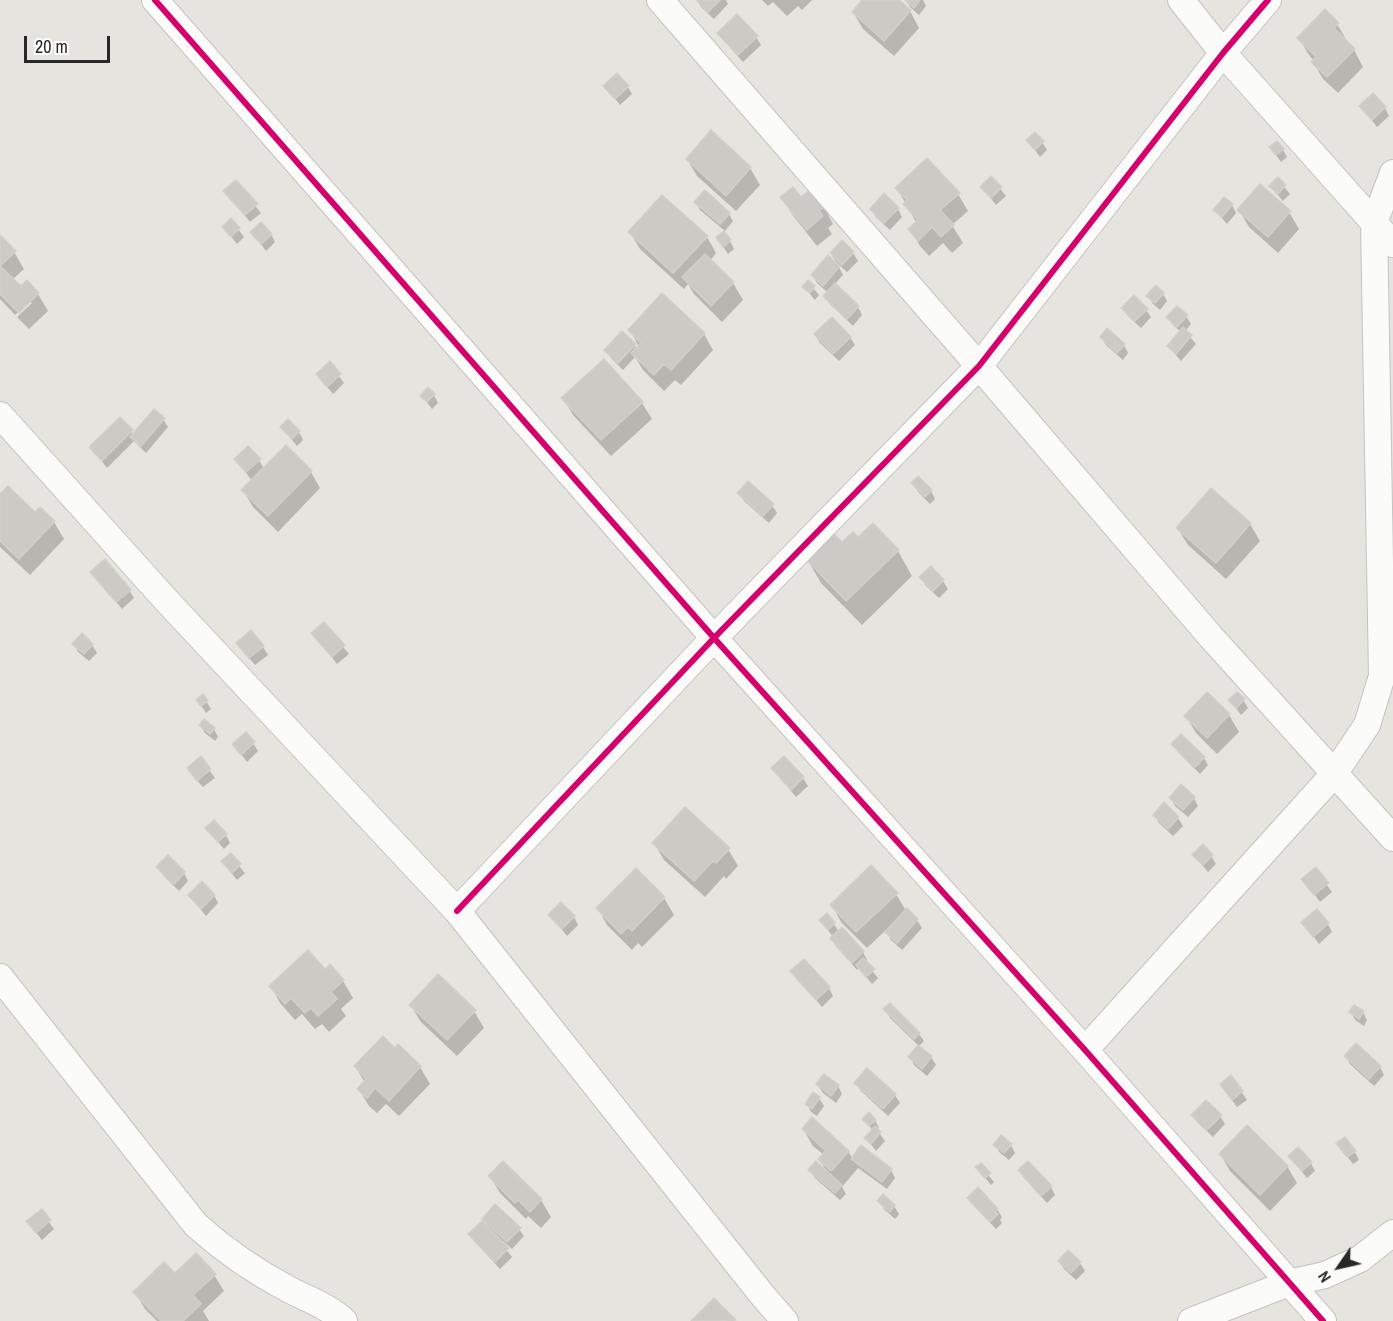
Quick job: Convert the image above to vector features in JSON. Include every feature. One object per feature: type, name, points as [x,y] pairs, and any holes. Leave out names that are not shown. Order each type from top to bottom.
[{"type":"street","points":[[155,0],[714,638],[1085,1050],[1323,1321]]},
{"type":"street","points":[[660,0],[979,366],[1211,637],[1393,838]]},
{"type":"street","points":[[1181,0],[1223,53],[1393,244]]},
{"type":"street","points":[[457,911],[714,638],[979,366],[1223,53],[1268,0]]},
{"type":"street","points":[[1085,1050],[1334,774],[1367,724],[1382,676],[1374,223],[1393,173]]},
{"type":"street","points":[[0,415],[166,600],[457,911],[785,1321]]},
{"type":"street","points":[[0,977],[196,1225],[230,1254],[286,1288],[335,1313],[344,1321]]},
{"type":"street","points":[[1191,1321],[1289,1283],[1325,1275],[1360,1258],[1393,1233]]},
{"type":"building","points":[[696,0],[720,0],[708,12]]},
{"type":"building","points":[[862,0],[899,0],[911,10],[884,41],[852,12]]},
{"type":"building","points":[[905,0],[920,0],[914,8]]},
{"type":"building","points":[[1325,9],[1339,23],[1334,28],[1355,49],[1327,77],[1311,62],[1316,57],[1297,38]]},
{"type":"building","points":[[737,14],[758,36],[738,55],[717,33]]},
{"type":"building","points":[[617,73],[629,86],[615,99],[603,86]]},
{"type":"building","points":[[1373,93],[1386,107],[1372,120],[1359,106]]},
{"type":"building","points":[[711,130],[751,167],[726,196],[686,159]]},
{"type":"building","points":[[1035,132],[1044,141],[1035,150],[1026,140]]},
{"type":"building","points":[[1277,141],[1284,149],[1276,155],[1269,147]]},
{"type":"building","points":[[927,158],[960,193],[940,210],[954,225],[941,237],[932,227],[918,241],[908,229],[918,220],[903,204],[907,200],[895,188]]},
{"type":"building","points":[[991,176],[1002,187],[991,198],[980,187]]},
{"type":"building","points":[[1278,177],[1286,185],[1278,194],[1269,186]]},
{"type":"building","points":[[236,180],[258,204],[245,215],[223,191]]},
{"type":"building","points":[[1260,184],[1291,211],[1268,237],[1237,210]]},
{"type":"building","points":[[793,187],[801,197],[811,189],[825,206],[819,211],[823,216],[807,230],[780,197]]},
{"type":"building","points":[[705,190],[730,213],[720,224],[694,202]]},
{"type":"building","points":[[884,193],[899,208],[884,223],[870,209]]},
{"type":"building","points":[[662,195],[708,236],[673,273],[628,232]]},
{"type":"building","points":[[1224,197],[1233,204],[1222,217],[1213,210]]},
{"type":"building","points":[[231,218],[240,228],[231,237],[222,227]]},
{"type":"building","points":[[261,222],[272,234],[261,244],[250,232]]},
{"type":"building","points":[[724,231],[731,240],[723,247],[716,237]]},
{"type":"building","points":[[0,235],[16,251],[0,266]]},
{"type":"building","points":[[842,240],[854,252],[842,265],[830,253]]},
{"type":"building","points":[[705,254],[734,282],[711,306],[682,277]]},
{"type":"building","points":[[828,255],[840,266],[823,286],[811,275]]},
{"type":"building","points":[[0,266],[21,286],[27,280],[39,293],[19,313],[0,294]]},
{"type":"building","points":[[808,280],[815,286],[810,293],[802,287]]},
{"type":"building","points":[[835,283],[859,306],[847,319],[823,296]]},
{"type":"building","points":[[1156,285],[1164,293],[1155,303],[1146,296]]},
{"type":"building","points":[[662,293],[705,333],[671,370],[664,364],[654,375],[631,353],[641,343],[628,330]]},
{"type":"building","points":[[1134,295],[1148,309],[1135,321],[1121,308]]},
{"type":"building","points":[[1177,306],[1188,315],[1177,327],[1166,317]]},
{"type":"building","points":[[832,317],[851,337],[833,354],[814,334]]},
{"type":"building","points":[[1183,327],[1192,335],[1176,354],[1167,346]]},
{"type":"building","points":[[1107,328],[1125,344],[1117,353],[1100,337]]},
{"type":"building","points":[[622,331],[636,344],[618,363],[604,350]]},
{"type":"building","points":[[604,359],[643,402],[601,440],[561,398]]},
{"type":"building","points":[[330,361],[341,374],[327,387],[316,374]]},
{"type":"building","points":[[428,387],[435,394],[427,402],[420,396]]},
{"type":"building","points":[[154,409],[165,418],[141,446],[130,437]]},
{"type":"building","points":[[120,417],[133,430],[102,461],[89,447]]},
{"type":"building","points":[[288,419],[300,431],[292,439],[280,427]]},
{"type":"building","points":[[286,445],[312,471],[268,516],[241,490]]},
{"type":"building","points":[[248,446],[261,459],[246,472],[234,459]]},
{"type":"building","points":[[918,476],[932,490],[925,497],[911,483]]},
{"type":"building","points":[[748,481],[774,504],[763,516],[737,493]]},
{"type":"building","points":[[8,486],[35,512],[40,507],[55,521],[19,559],[0,541],[0,494]]},
{"type":"building","points":[[1211,488],[1251,523],[1216,563],[1176,528]]},
{"type":"building","points":[[873,523],[899,550],[846,601],[804,557],[831,531],[842,542],[853,532],[858,537]]},
{"type":"building","points":[[105,559],[131,590],[116,602],[90,572]]},
{"type":"building","points":[[931,566],[944,580],[933,591],[919,577]]},
{"type":"building","points":[[324,622],[345,645],[332,657],[311,633]]},
{"type":"building","points":[[251,630],[264,646],[249,658],[236,643]]},
{"type":"building","points":[[82,633],[93,644],[84,654],[72,644]]},
{"type":"building","points":[[1207,692],[1230,714],[1207,738],[1184,716]]},
{"type":"building","points":[[1237,692],[1245,699],[1236,708],[1228,700]]},
{"type":"building","points":[[203,694],[208,701],[201,706],[196,700]]},
{"type":"building","points":[[204,719],[215,728],[210,734],[199,725]]},
{"type":"building","points":[[246,732],[255,742],[241,755],[232,744]]},
{"type":"building","points":[[1181,734],[1205,757],[1195,767],[1171,744]]},
{"type":"building","points":[[201,756],[211,769],[197,781],[187,768]]},
{"type":"building","points":[[784,756],[804,777],[791,790],[771,768]]},
{"type":"building","points":[[1181,784],[1195,797],[1183,810],[1169,798]]},
{"type":"building","points":[[1164,802],[1179,817],[1168,829],[1153,815]]},
{"type":"building","points":[[685,807],[730,848],[716,863],[713,861],[694,881],[652,843]]},
{"type":"building","points":[[214,820],[227,834],[218,842],[205,828]]},
{"type":"building","points":[[1203,844],[1213,855],[1203,865],[1192,855]]},
{"type":"building","points":[[231,853],[241,864],[232,873],[221,861]]},
{"type":"building","points":[[168,855],[185,872],[174,884],[156,867]]},
{"type":"building","points":[[871,865],[898,893],[856,932],[830,905]]},
{"type":"building","points":[[1316,867],[1329,883],[1314,895],[1301,879]]},
{"type":"building","points":[[636,868],[665,897],[632,931],[628,927],[621,934],[596,908]]},
{"type":"building","points":[[202,881],[215,895],[201,909],[188,895]]},
{"type":"building","points":[[561,902],[575,916],[562,929],[548,915]]},
{"type":"building","points":[[907,908],[918,919],[897,943],[885,932]]},
{"type":"building","points":[[1317,909],[1329,923],[1313,937],[1301,922]]},
{"type":"building","points":[[827,913],[835,923],[828,930],[819,920]]},
{"type":"building","points":[[842,927],[864,951],[852,963],[830,938]]},
{"type":"building","points":[[308,950],[325,969],[330,964],[344,980],[331,992],[337,999],[318,1016],[311,1008],[305,1013],[291,998],[285,1004],[269,986]]},
{"type":"building","points":[[863,958],[875,969],[866,977],[856,965]]},
{"type":"building","points":[[804,959],[830,987],[816,1000],[790,971]]},
{"type":"building","points":[[438,974],[476,1010],[447,1040],[409,1005]]},
{"type":"building","points":[[890,1003],[920,1033],[914,1039],[883,1009]]},
{"type":"building","points":[[1354,1005],[1364,1011],[1359,1019],[1349,1012]]},
{"type":"building","points":[[383,1036],[395,1048],[398,1044],[421,1066],[389,1101],[375,1088],[367,1098],[357,1089],[366,1079],[354,1066]]},
{"type":"building","points":[[1356,1043],[1381,1066],[1369,1079],[1344,1056]]},
{"type":"building","points":[[918,1045],[932,1056],[922,1069],[908,1057]]},
{"type":"building","points":[[867,1068],[896,1094],[883,1109],[854,1083]]},
{"type":"building","points":[[824,1074],[839,1085],[831,1096],[816,1084]]},
{"type":"building","points":[[1231,1075],[1243,1091],[1232,1100],[1220,1084]]},
{"type":"building","points":[[813,1092],[820,1097],[812,1109],[805,1104]]},
{"type":"building","points":[[1206,1100],[1222,1115],[1207,1130],[1191,1115]]},
{"type":"building","points":[[869,1112],[876,1120],[869,1126],[862,1119]]},
{"type":"building","points":[[812,1117],[849,1151],[831,1171],[818,1159],[826,1151],[802,1129]]},
{"type":"building","points":[[1247,1125],[1288,1166],[1260,1195],[1219,1154]]},
{"type":"building","points":[[875,1126],[881,1132],[871,1144],[864,1138]]},
{"type":"building","points":[[1001,1135],[1012,1144],[1004,1153],[993,1145]]},
{"type":"building","points":[[1345,1137],[1356,1151],[1347,1157],[1336,1143]]},
{"type":"building","points":[[861,1145],[892,1169],[882,1182],[851,1159]]},
{"type":"building","points":[[1298,1147],[1312,1162],[1302,1171],[1288,1156]]},
{"type":"building","points":[[503,1161],[542,1199],[530,1212],[518,1200],[515,1203],[488,1176]]},
{"type":"building","points":[[816,1161],[842,1185],[835,1193],[808,1170]]},
{"type":"building","points":[[1028,1161],[1052,1186],[1041,1196],[1018,1170]]},
{"type":"building","points":[[981,1163],[991,1173],[985,1178],[975,1167]]},
{"type":"building","points":[[978,1187],[998,1209],[995,1212],[998,1214],[990,1222],[967,1198]]},
{"type":"building","points":[[883,1194],[895,1205],[890,1212],[877,1201]]},
{"type":"building","points":[[495,1204],[521,1228],[507,1242],[482,1219]]},
{"type":"building","points":[[42,1209],[51,1220],[36,1233],[26,1221]]},
{"type":"building","points":[[482,1221],[509,1248],[495,1262],[468,1234]]},
{"type":"building","points":[[1068,1250],[1081,1262],[1071,1273],[1058,1261]]},
{"type":"building","points":[[196,1253],[216,1274],[193,1295],[201,1304],[183,1321],[161,1321],[133,1292],[164,1262],[175,1273]]},
{"type":"building","points":[[714,1298],[736,1320],[691,1321]]},
{"type":"cycle path","points":[[155,0],[714,638],[1085,1050],[1323,1321]]},
{"type":"cycle path","points":[[457,911],[714,638],[979,366],[1223,53],[1268,0]]}]
